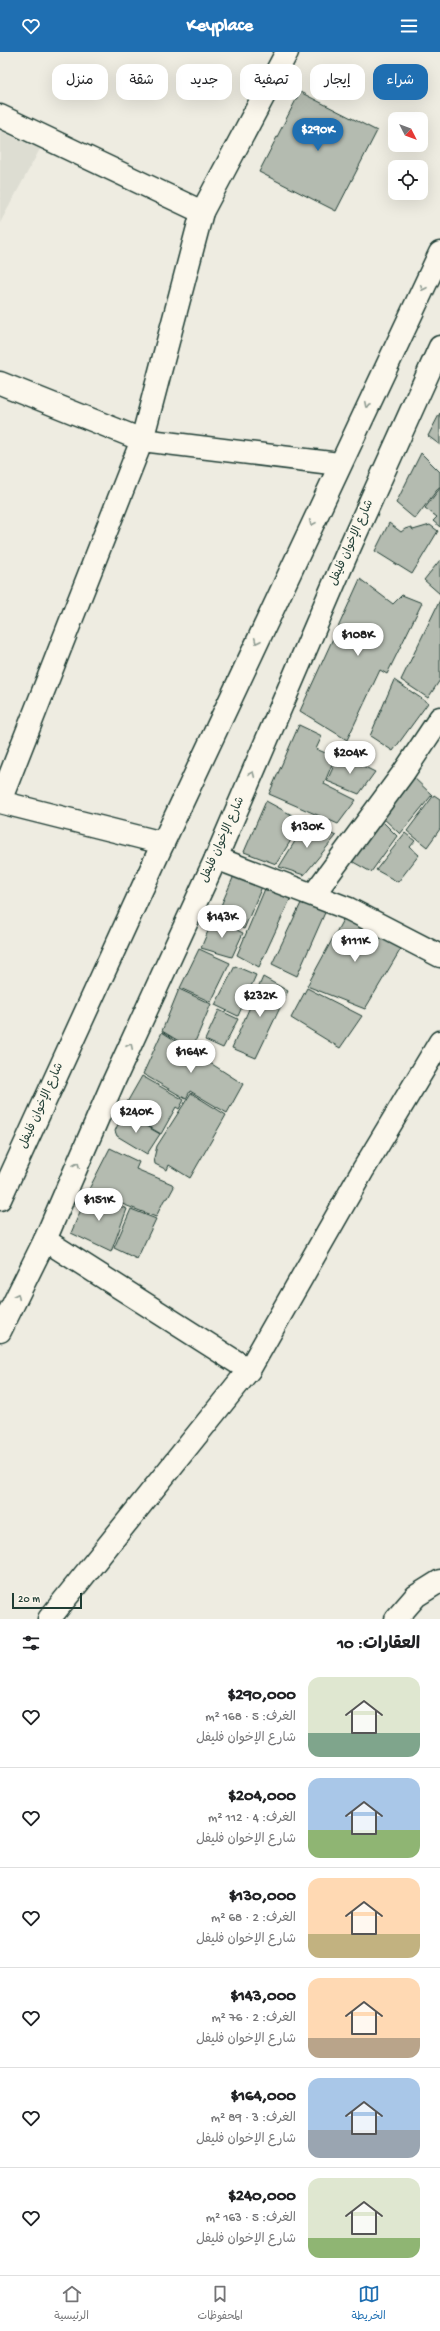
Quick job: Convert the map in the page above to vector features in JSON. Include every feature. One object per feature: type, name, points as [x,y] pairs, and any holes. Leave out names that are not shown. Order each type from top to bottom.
[{"type":"street","points":[[163,843],[0,801],[142,440],[202,212],[287,52]]},
{"type":"street","points":[[0,116],[202,212]]},
{"type":"street","name":"شارع الإخوان فليفل","points":[[0,1198],[339,464],[440,253]]},
{"type":"street","name":"شارع الإخوان فليفل","points":[[0,1331],[45,1240],[112,1086],[216,858],[348,550],[440,347]]},
{"type":"street","points":[[0,383],[142,440],[339,464]]},
{"type":"street","points":[[314,894],[404,772],[440,718]]},
{"type":"street","points":[[216,858],[314,894],[356,913],[440,956]]},
{"type":"street","points":[[49,1619],[249,1370],[363,1170],[440,1042]]},
{"type":"street","points":[[45,1240],[249,1370]]},
{"type":"street","points":[[396,1619],[416,1596],[440,1581]]},
{"type":"shaded area","points":[[0,131],[40,149],[0,223]]},
{"type":"building","points":[[302,93],[310,97],[310,100],[316,100],[377,131],[336,211],[259,172],[296,100],[302,100]]},
{"type":"building","points":[[440,413],[440,445],[428,436]]},
{"type":"building","points":[[421,453],[440,472],[440,486],[415,519],[396,503]]},
{"type":"building","points":[[440,488],[440,527],[433,521],[437,517],[425,508]]},
{"type":"building","points":[[389,523],[401,532],[411,527],[413,530],[430,525],[438,531],[412,574],[375,551]]},
{"type":"building","points":[[440,560],[440,594],[424,580]]},
{"type":"building","points":[[360,579],[393,604],[402,595],[422,603],[387,674],[380,670],[347,740],[300,711]]},
{"type":"building","points":[[440,600],[440,680],[428,698],[401,680]]},
{"type":"building","points":[[394,680],[428,703],[393,751],[370,736]]},
{"type":"building","points":[[299,725],[322,736],[316,749],[335,757],[324,784],[356,800],[338,824],[269,794]]},
{"type":"building","points":[[339,754],[375,772],[359,794],[327,781]]},
{"type":"building","points":[[410,774],[432,795],[400,834],[380,815]]},
{"type":"building","points":[[434,795],[440,799],[440,829],[427,847],[407,831]]},
{"type":"building","points":[[266,801],[303,821],[276,864],[244,852]]},
{"type":"building","points":[[382,821],[397,836],[371,872],[346,858]]},
{"type":"building","points":[[307,822],[336,836],[304,875],[279,867]]},
{"type":"building","points":[[405,833],[415,841],[410,847],[419,855],[398,882],[376,870]]},
{"type":"building","points":[[236,871],[264,882],[244,929],[216,917]]},
{"type":"building","points":[[267,884],[292,895],[259,967],[237,955]]},
{"type":"building","points":[[303,899],[327,908],[297,976],[272,964]]},
{"type":"building","points":[[346,914],[402,947],[365,1009],[307,986]]},
{"type":"building","points":[[213,919],[243,933],[232,957],[201,948]]},
{"type":"building","points":[[199,949],[230,963],[211,1002],[180,988]]},
{"type":"building","points":[[235,966],[256,975],[238,1016],[215,1005]]},
{"type":"building","points":[[263,977],[288,991],[256,1058],[232,1048]]},
{"type":"building","points":[[307,988],[362,1016],[340,1048],[291,1018]]},
{"type":"building","points":[[179,989],[211,1004],[192,1049],[162,1031]]},
{"type":"building","points":[[219,1010],[238,1019],[223,1048],[205,1040]]},
{"type":"building","points":[[162,1032],[243,1084],[227,1113],[190,1091],[186,1099],[143,1074]]},
{"type":"building","points":[[142,1076],[184,1100],[179,1109],[176,1107],[161,1134],[122,1111]]},
{"type":"building","points":[[191,1093],[226,1115],[190,1178],[169,1165],[167,1170],[155,1164],[154,1158],[157,1146]]},
{"type":"building","points":[[123,1113],[160,1134],[147,1154],[117,1136],[115,1131]]},
{"type":"building","points":[[110,1148],[139,1162],[136,1169],[172,1184],[174,1187],[168,1198],[164,1200],[156,1217],[88,1191]]},
{"type":"building","points":[[88,1193],[127,1209],[111,1252],[71,1233]]},
{"type":"building","points":[[131,1209],[156,1219],[137,1259],[114,1248]]}]
